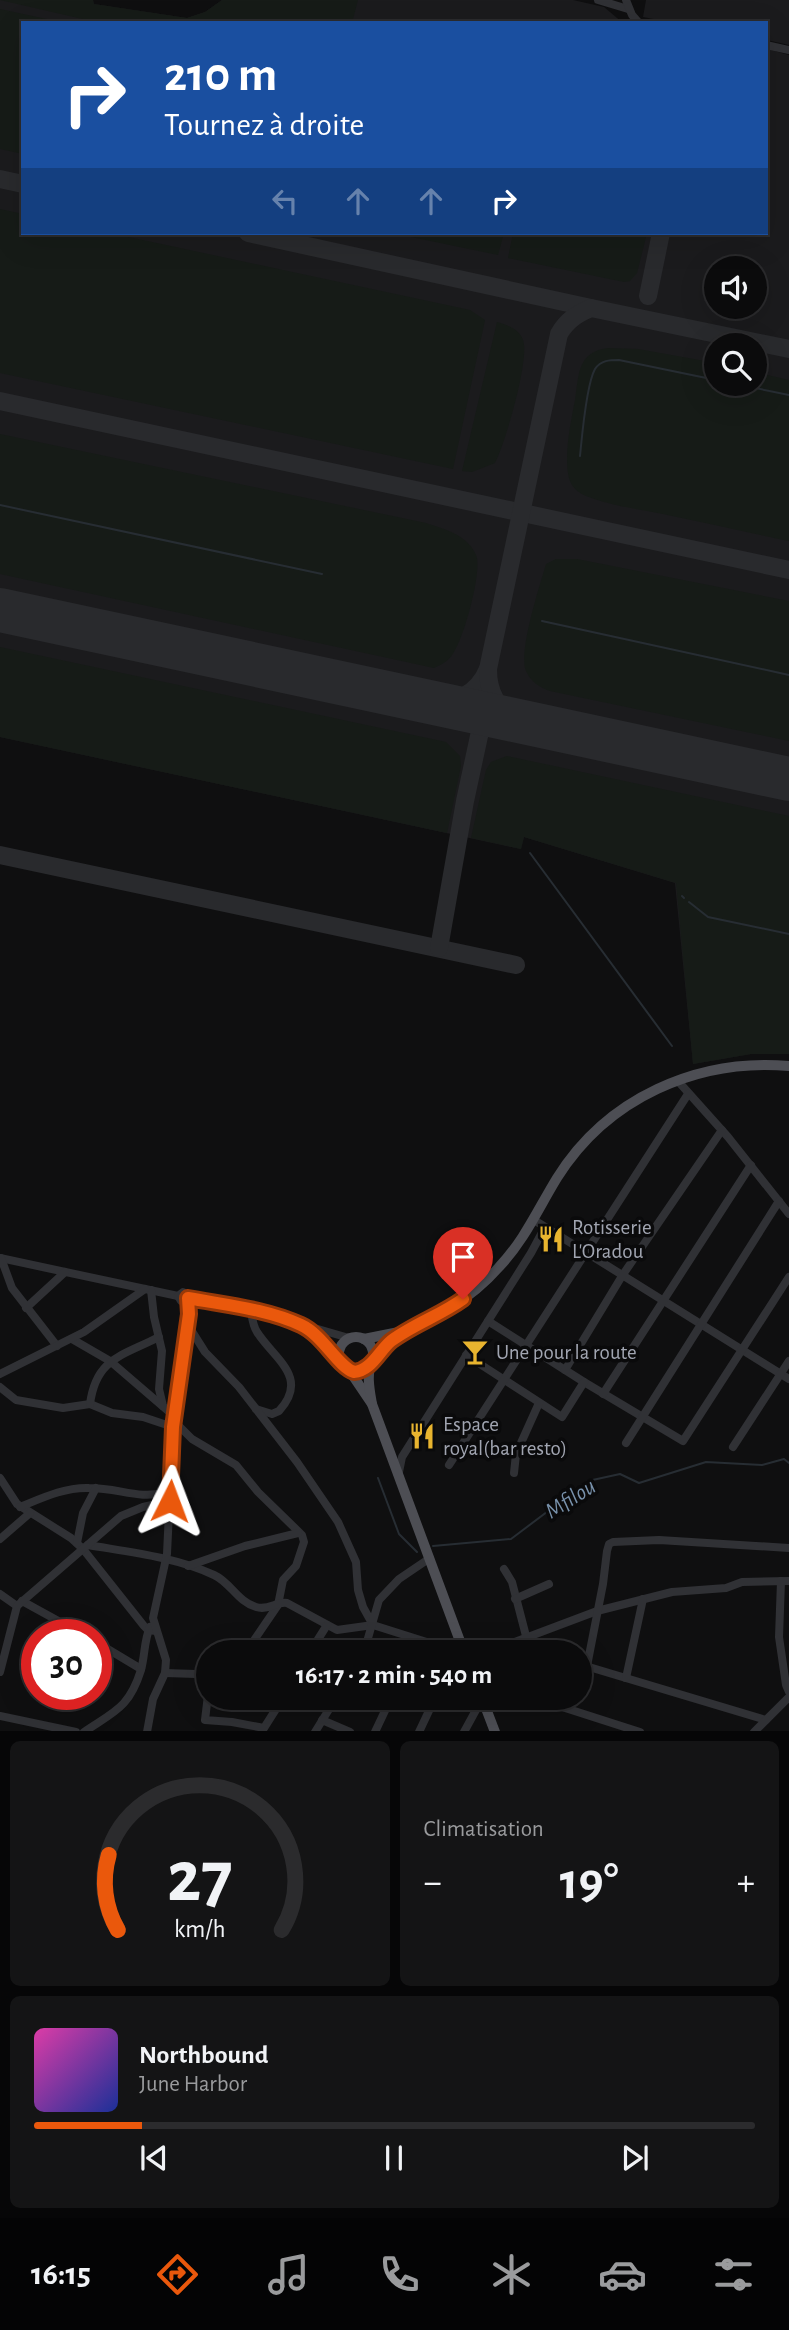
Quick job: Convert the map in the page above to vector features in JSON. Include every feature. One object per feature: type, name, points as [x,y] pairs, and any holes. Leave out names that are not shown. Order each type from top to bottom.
[{"type":"main road","points":[[349,1370],[359,1371],[371,1363],[392,1341],[452,1307],[499,1268],[534,1220],[558,1177],[590,1137],[625,1108],[677,1080],[725,1067],[761,1064],[789,1066]]},
{"type":"main road","points":[[413,1328],[385,1336],[349,1338],[341,1346],[338,1357],[372,1404],[430,1558],[456,1640]]},
{"type":"main road","points":[[364,1339],[371,1347],[372,1404]]},
{"type":"main road","points":[[487,1710],[496,1731]]},
{"type":"street","points":[[598,0],[627,4],[638,21]]},
{"type":"street","points":[[768,45],[789,50]]},
{"type":"street","points":[[677,1080],[722,1130],[789,1214]]},
{"type":"street","points":[[449,1465],[688,1094]]},
{"type":"street","points":[[565,1370],[622,1276],[722,1130]]},
{"type":"street","points":[[603,1394],[751,1165]]},
{"type":"street","points":[[626,1443],[779,1201]]},
{"type":"street","points":[[534,1220],[785,1376]]},
{"type":"street","points":[[399,1472],[402,1457],[545,1227]]},
{"type":"street","points":[[57,1346],[8,1282],[1,1258],[251,1311],[349,1338]]},
{"type":"street","points":[[26,1308],[65,1272]]},
{"type":"street","points":[[488,1321],[603,1394],[685,1440],[789,1277]]},
{"type":"street","points":[[148,1289],[162,1351],[159,1389],[163,1406]]},
{"type":"street","points":[[0,1374],[72,1339],[148,1289]]},
{"type":"street","points":[[84,1731],[125,1704],[141,1670],[152,1630],[153,1610],[166,1559],[174,1421],[190,1307],[185,1298]]},
{"type":"street","points":[[251,1311],[255,1330],[285,1365],[291,1381],[289,1395],[279,1412],[272,1414],[256,1409]]},
{"type":"street","points":[[188,1325],[205,1352],[233,1381],[305,1473],[343,1530],[356,1562],[358,1590],[363,1607],[373,1625]]},
{"type":"street","points":[[303,1325],[326,1344],[340,1362]]},
{"type":"street","points":[[90,1404],[94,1382],[100,1370],[110,1362],[159,1337]]},
{"type":"street","points":[[72,1339],[110,1362],[163,1406],[192,1439],[243,1471],[258,1492],[302,1535],[304,1542],[296,1566],[283,1580],[278,1605],[254,1640]]},
{"type":"street","points":[[466,1355],[562,1417],[584,1382]]},
{"type":"street","points":[[733,1447],[785,1376],[789,1361]]},
{"type":"street","points":[[0,1387],[16,1400],[47,1407],[73,1408],[90,1404],[112,1413],[174,1421]]},
{"type":"street","points":[[514,1473],[516,1454],[540,1403]]},
{"type":"street","points":[[0,1478],[20,1507],[82,1546],[152,1630],[166,1660],[153,1699],[147,1731]]},
{"type":"street","points":[[20,1507],[68,1490],[96,1488],[139,1496],[170,1496]]},
{"type":"street","points":[[82,1546],[83,1513],[96,1488]]},
{"type":"street","points":[[0,1672],[19,1603],[82,1546],[128,1512],[170,1496]]},
{"type":"street","points":[[0,1539],[30,1513]]},
{"type":"street","points":[[188,1566],[245,1546],[298,1533]]},
{"type":"street","points":[[589,1640],[608,1547],[618,1540],[789,1548]]},
{"type":"street","points":[[82,1546],[166,1559],[188,1566],[217,1576],[245,1602],[256,1607],[288,1603],[337,1630],[373,1625],[418,1640]]},
{"type":"street","points":[[368,1640],[379,1600],[399,1579],[430,1558]]},
{"type":"street","points":[[504,1569],[510,1578],[526,1636]]},
{"type":"street","points":[[518,1640],[597,1611],[672,1592],[726,1588],[742,1582],[785,1581],[779,1622],[789,1692]]},
{"type":"street","points":[[515,1599],[549,1584]]},
{"type":"street","points":[[0,1594],[52,1619]]},
{"type":"street","points":[[626,1678],[643,1599]]},
{"type":"street","points":[[779,1622],[789,1623]]},
{"type":"street","points":[[318,1640],[327,1625]]},
{"type":"street","points":[[112,1652],[141,1670]]},
{"type":"street","points":[[592,1668],[766,1720]]},
{"type":"street","points":[[164,1672],[196,1674]]},
{"type":"street","points":[[754,1731],[789,1697]]},
{"type":"street","points":[[206,1710],[205,1720],[232,1721],[264,1728],[275,1710]]},
{"type":"street","points":[[315,1731],[328,1710]]},
{"type":"street","points":[[375,1731],[385,1710]]},
{"type":"street","points":[[419,1731],[429,1710]]},
{"type":"street","points":[[464,1731],[475,1710]]},
{"type":"street","points":[[573,1710],[640,1731]]},
{"type":"street","points":[[0,1716],[76,1731]]},
{"type":"street","points":[[322,1720],[350,1731]]},
{"type":"shaded area","points":[[0,0],[93,0],[94,4],[187,18],[205,12],[222,0],[573,0],[604,7],[621,21],[21,21],[21,235],[768,235],[768,49],[789,55],[789,1054],[751,1054],[693,1064],[675,883],[524,837],[521,849],[0,737]]},
{"type":"shaded area","points":[[0,0],[93,0],[94,4],[187,18],[205,12],[222,0],[358,0],[353,21],[91,21]]},
{"type":"shaded area","points":[[646,0],[789,0],[789,45],[768,40],[768,21],[664,21],[643,17]]},
{"type":"shaded area","points":[[0,9],[56,21],[21,21],[21,154],[0,149]]},
{"type":"shaded area","points":[[0,209],[21,214],[21,235],[119,235],[470,310],[485,320],[453,469],[0,373]]},
{"type":"shaded area","points":[[402,235],[503,235],[498,255]]},
{"type":"shaded area","points":[[513,235],[646,235],[637,273],[630,281],[624,282],[508,258]]},
{"type":"shaded area","points":[[497,322],[516,330],[523,340],[523,364],[515,401],[495,463],[472,472],[462,471]]},
{"type":"shaded area","points":[[638,349],[704,361],[704,396],[767,396],[767,375],[789,380],[789,541],[607,503],[584,495],[572,485],[567,456],[579,374],[585,360],[598,350]]},
{"type":"shaded area","points":[[0,434],[426,523],[455,534],[472,548],[477,563],[471,606],[456,648],[448,659],[434,668],[0,574]]},
{"type":"shaded area","points":[[556,559],[577,559],[789,601],[789,741],[550,691],[536,684],[528,675],[524,662],[527,634],[546,564]]},
{"type":"shaded area","points":[[0,647],[446,742],[460,756],[461,766],[447,833],[0,737]]},
{"type":"shaded area","points":[[507,756],[789,816],[789,1054],[751,1054],[693,1064],[676,883],[524,837],[521,849],[471,838],[486,770],[491,762]]},
{"type":"waterway","points":[[580,456],[589,387],[595,369],[603,362],[619,360],[704,378]]},
{"type":"waterway","points":[[767,390],[789,395]]},
{"type":"waterway","points":[[0,505],[322,574]]},
{"type":"waterway","points":[[542,621],[789,675]]},
{"type":"waterway","points":[[530,853],[672,1046]]},
{"type":"waterway","points":[[689,902],[708,917],[789,934]]},
{"type":"waterway","name":"Mfilou","points":[[433,1546],[511,1539],[588,1481],[620,1474],[639,1483],[706,1462],[762,1465],[784,1459],[789,1463]]},
{"type":"waterway","name":"Mfilou","points":[[378,1478],[399,1534],[417,1552]]},
{"type":"taxiway","points":[[0,179],[21,184]]},
{"type":"taxiway","points":[[257,235],[591,308]]},
{"type":"taxiway","points":[[648,296],[661,235]]},
{"type":"taxiway","points":[[519,721],[495,700],[488,669],[562,329],[573,318],[591,308],[789,349]]},
{"type":"taxiway","points":[[0,401],[789,570]]},
{"type":"taxiway","points":[[430,702],[465,696],[478,685],[488,669]]},
{"type":"taxiway","points":[[439,948],[465,801],[484,713]]},
{"type":"taxiway","points":[[0,855],[516,965]]},
{"type":"runway","points":[[0,610],[789,779]]},
{"type":"place","name":"Rotisserie L'Oradou","points":[[551,1239]]},
{"type":"place","name":"Une pour la route","points":[[475,1352]]},
{"type":"place","name":"Espace royal(bar resto)","points":[[422,1436]]},
{"type":"route","points":[[170,1501],[173,1427],[190,1307],[188,1298],[259,1312],[303,1325],[326,1344],[344,1367],[354,1372],[368,1367],[392,1341],[463,1299]]}]
